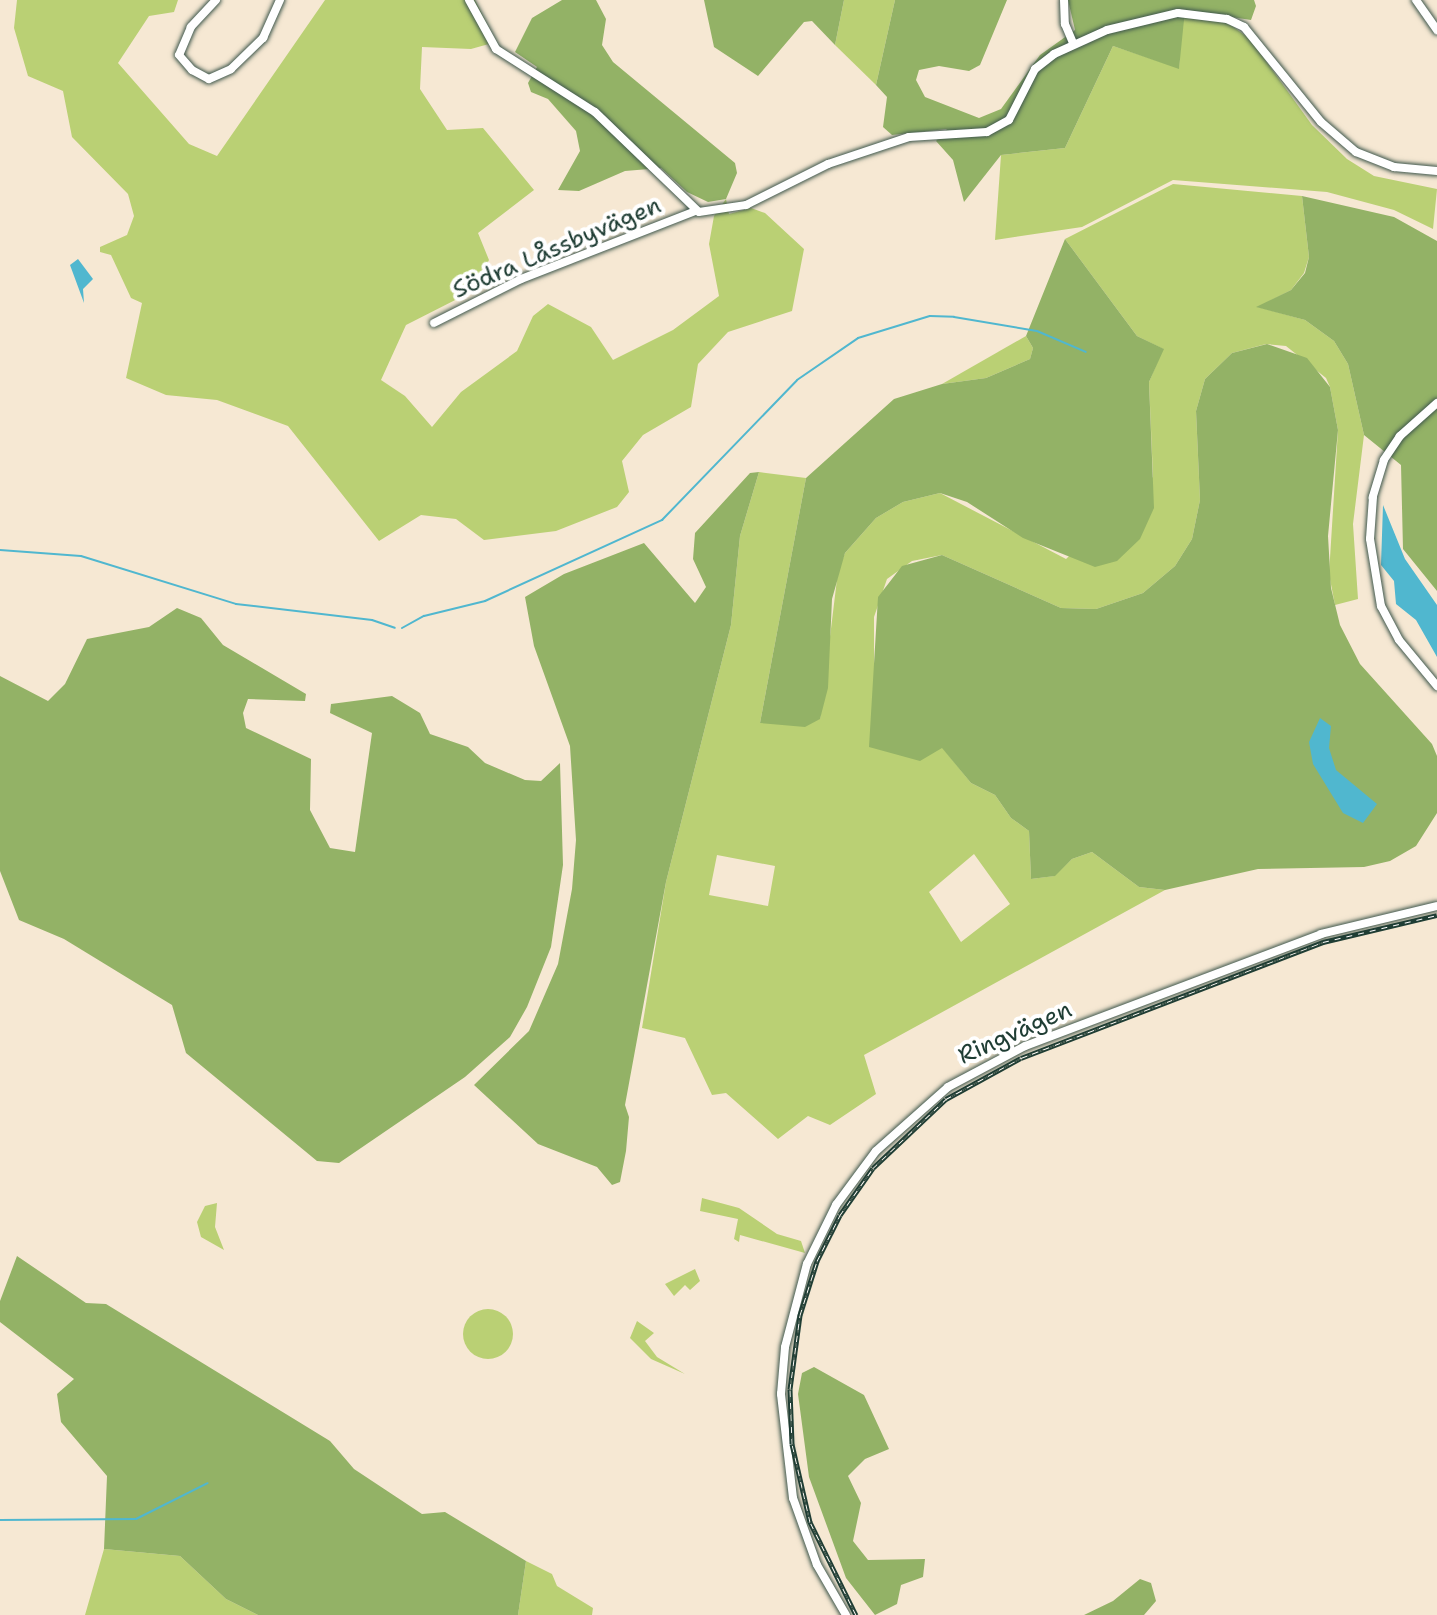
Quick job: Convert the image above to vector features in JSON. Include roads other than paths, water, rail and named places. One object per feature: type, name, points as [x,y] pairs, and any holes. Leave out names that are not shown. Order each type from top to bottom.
[{"type":"street","points":[[216,0],[191,27],[179,55],[192,70],[209,79],[231,69],[263,38],[280,0]]},
{"type":"street","points":[[469,0],[496,49],[584,104],[695,211]]},
{"type":"street","points":[[1064,0],[1065,24],[1073,43],[1156,16],[1227,19],[1254,37],[1321,122],[1347,146],[1389,166],[1437,171]]},
{"type":"street","points":[[1416,0],[1437,30]]},
{"type":"street","name":"Södra Låssbyvägen","points":[[434,323],[521,279],[695,211],[746,205],[828,164],[909,137],[972,134],[999,126],[1016,110],[1035,69],[1073,43]]},
{"type":"street","points":[[1437,403],[1400,436],[1384,460],[1373,497],[1370,539],[1381,606],[1399,640],[1437,686]]},
{"type":"street","name":"Ringvägen","points":[[846,1615],[817,1565],[793,1498],[781,1394],[785,1347],[807,1264],[836,1205],[876,1151],[948,1087],[1025,1046],[1321,934],[1437,906]]},
{"type":"water","points":[[78,259],[93,279],[83,289],[84,303],[70,265]]},
{"type":"water","points":[[1383,505],[1405,559],[1437,605],[1437,657],[1416,620],[1396,604],[1394,581],[1381,565]]},
{"type":"water","points":[[1320,718],[1331,726],[1329,748],[1336,770],[1377,804],[1363,823],[1343,813],[1313,764],[1309,742]]},
{"type":"waterway","points":[[402,628],[424,616],[485,601],[662,520],[797,380],[858,338],[930,316],[954,317],[1037,331],[1086,352]]},
{"type":"waterway","points":[[0,550],[81,556],[236,604],[372,620],[395,628]]},
{"type":"waterway","points":[[0,1520],[136,1519],[208,1483]]},
{"type":"railway","points":[[856,1615],[810,1522],[792,1444],[790,1389],[800,1315],[817,1261],[840,1215],[873,1168],[946,1099],[1021,1058],[1323,942],[1437,915]]}]
